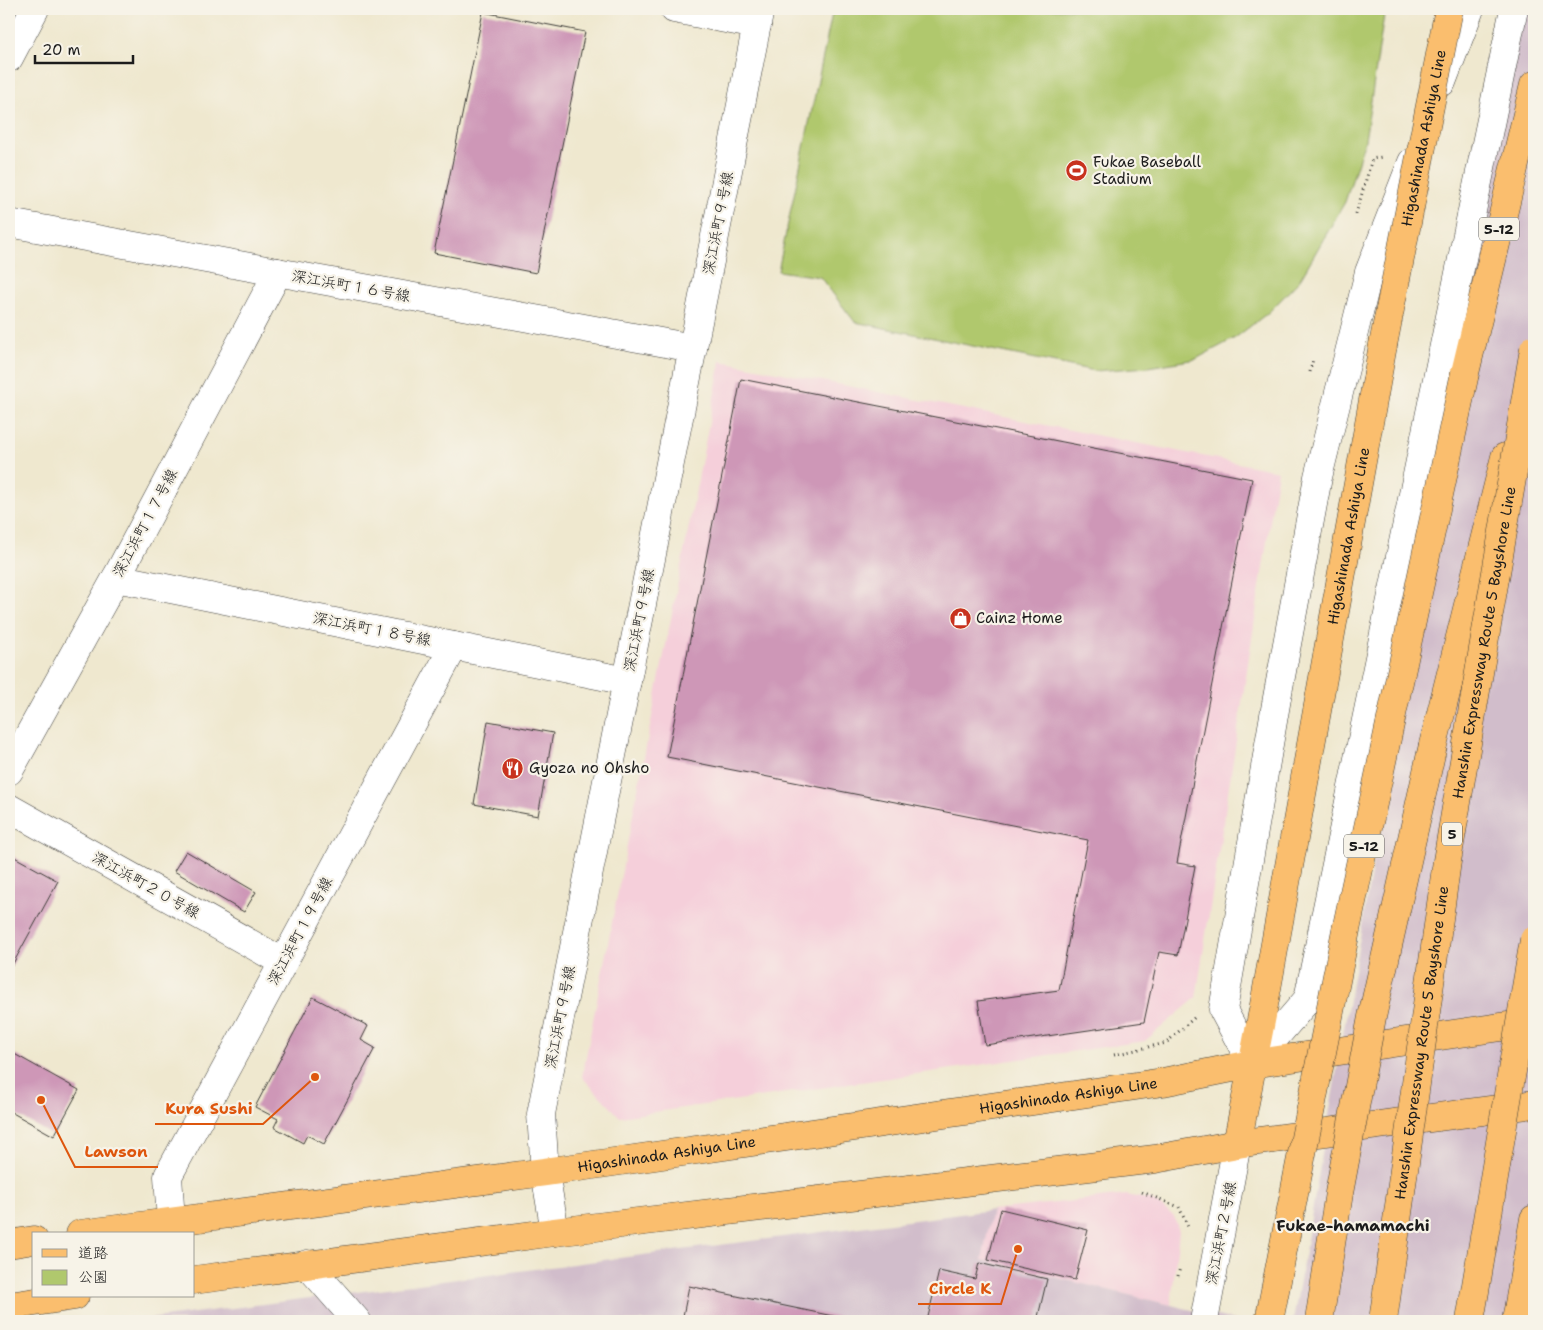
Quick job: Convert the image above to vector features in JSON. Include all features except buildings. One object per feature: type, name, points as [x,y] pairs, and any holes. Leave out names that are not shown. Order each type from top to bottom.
[{"type":"main road","name":"Higashinada Ashiya Line","points":[[1237,1144],[1383,345],[1449,9]]},
{"type":"main road","name":"5-12","points":[[1269,1321],[1346,930],[1460,393],[1534,85]]},
{"type":"main road","points":[[1319,1321],[1339,1193],[1372,1017],[1433,744],[1534,338]]},
{"type":"main road","name":"Hanshin Expressway Route 5 Bayshore Line","points":[[1383,1321],[1448,861],[1534,349]]},
{"type":"main road","points":[[1470,1321],[1534,940]]},
{"type":"main road","name":"Higashinada Ashiya Line","points":[[94,1232],[545,1172],[1163,1082],[1252,1064],[1534,1022]]},
{"type":"main road","points":[[195,1280],[555,1232],[1155,1159],[1237,1144],[1534,1104]]},
{"type":"main road","points":[[1516,1321],[1534,1219]]},
{"type":"main road","points":[[9,1244],[32,1240]]},
{"type":"main road","points":[[9,1306],[62,1298]]},
{"type":"street","points":[[9,58],[35,9]]},
{"type":"street","points":[[674,9],[758,17]]},
{"type":"street","points":[[1470,9],[1369,272],[1318,477],[1277,698],[1223,1010],[1252,1064],[1308,999],[1514,9]]},
{"type":"street","name":"深江浜町９号線","points":[[555,1232],[545,1172],[541,1114],[758,17]]},
{"type":"street","name":"深江浜町１６号線","points":[[9,223],[693,348]]},
{"type":"street","name":"深江浜町１７号線","points":[[9,772],[116,578],[278,272]]},
{"type":"street","name":"深江浜町１８号線","points":[[116,578],[627,680]]},
{"type":"street","name":"深江浜町１９号線","points":[[171,1221],[168,1176],[454,646]]},
{"type":"street","name":"深江浜町２０号線","points":[[9,808],[283,962]]},
{"type":"street","name":"深江浜町２号線","points":[[1204,1321],[1237,1144]]},
{"type":"street","points":[[307,1264],[357,1321]]},
{"type":"path","points":[[1114,1055],[1166,1043],[1199,1013]]},
{"type":"path","points":[[1137,1190],[1179,1207],[1188,1227],[1186,1235]]},
{"type":"path","points":[[1178,1276],[1182,1260]]},
{"type":"shaded area","points":[[1522,9],[1534,9],[1534,1321],[1293,1321]]},
{"type":"shaded area","points":[[721,361],[1278,471],[1196,998],[1145,1041],[620,1117],[582,1077]]},
{"type":"shaded area","points":[[1126,1195],[1152,1200],[1174,1216],[1179,1231],[1171,1305],[981,1260],[992,1210]]},
{"type":"shaded area","points":[[992,1210],[982,1260],[1238,1321],[132,1321]]},
{"type":"green space","name":"Fukae Baseball Stadium","points":[[833,9],[1385,9],[1365,140],[1345,202],[1299,281],[1269,312],[1235,338],[1196,359],[1148,367],[1095,371],[855,322],[820,277],[778,271]]},
{"type":"place","name":"Fukae Baseball Stadium","points":[[1077,171]]},
{"type":"place","name":"Cainz Home","points":[[960,618]]},
{"type":"place","name":"Gyoza no Ohsho","points":[[513,768]]},
{"type":"place","name":"Kura Sushi","points":[[315,1077]]},
{"type":"place","name":"Lawson","points":[[41,1100]]},
{"type":"place","name":"Circle K","points":[[1018,1249]]},
{"type":"district","name":"Fukae-hamamachi","points":[[1353,1225]]}]
